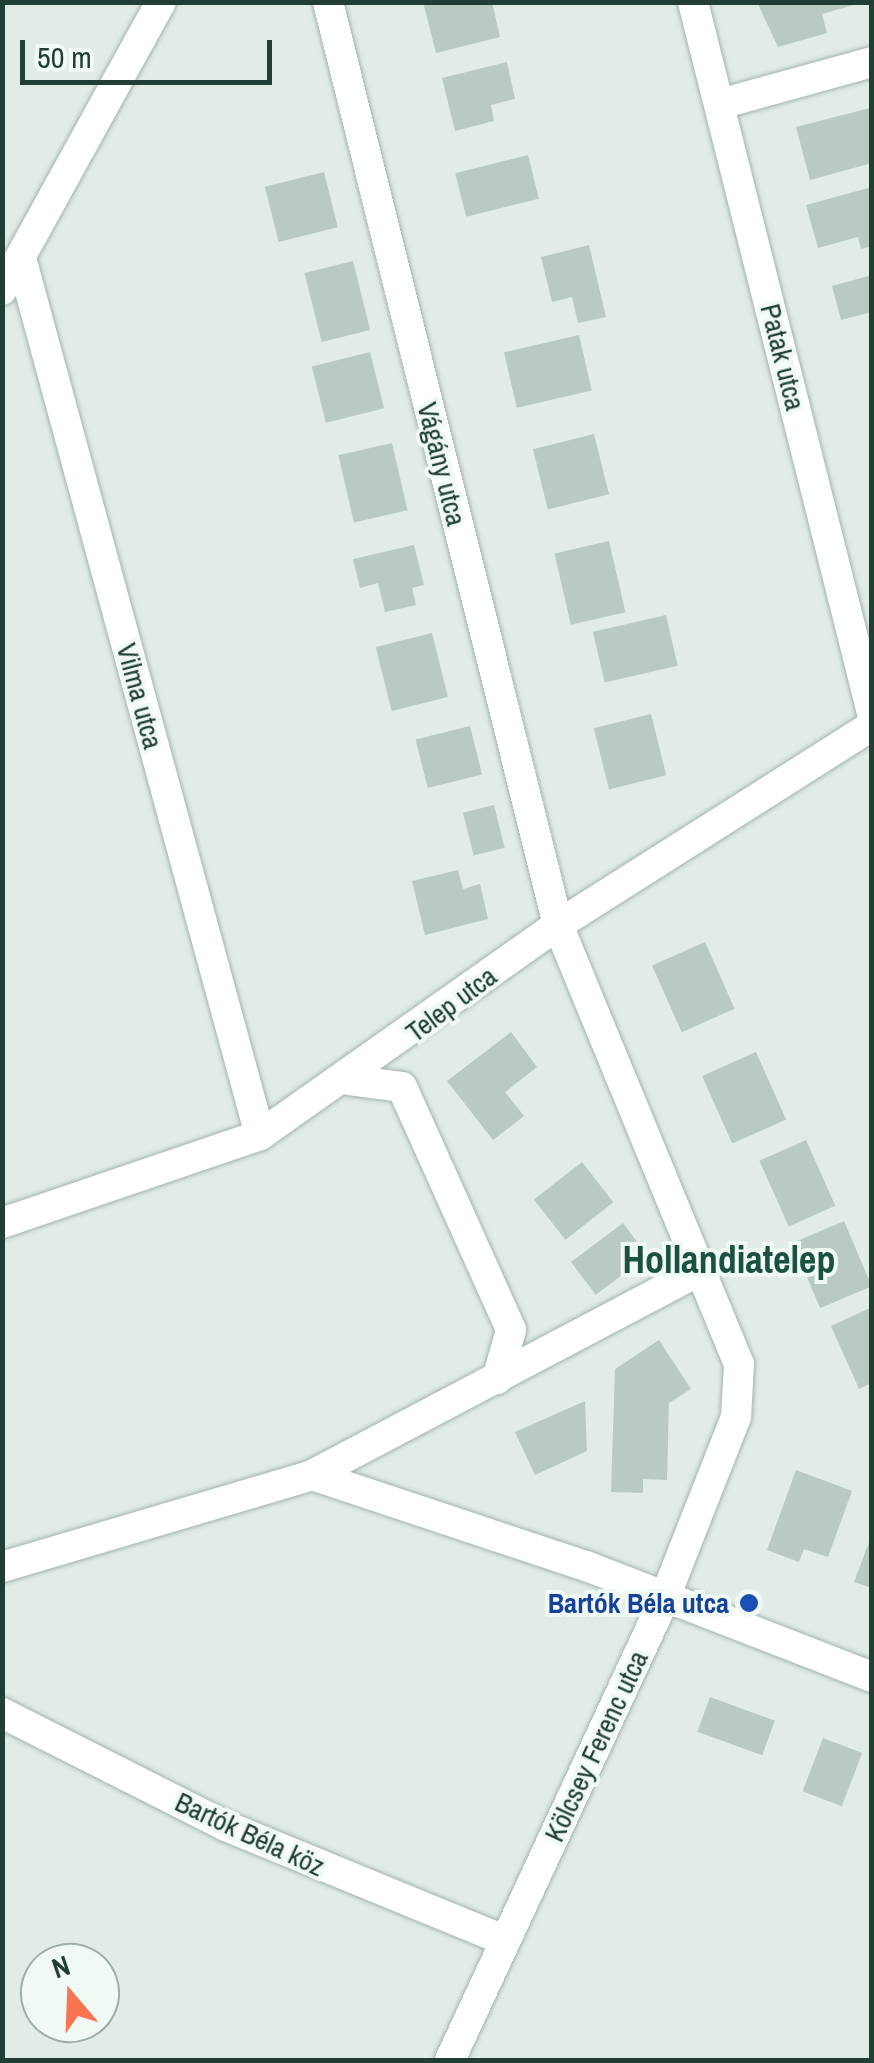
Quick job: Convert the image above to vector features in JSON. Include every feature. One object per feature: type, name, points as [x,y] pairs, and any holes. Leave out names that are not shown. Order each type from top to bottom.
[{"type":"street","points":[[2,290],[160,2]]},
{"type":"street","name":"Vágány utca","points":[[328,2],[558,925]]},
{"type":"street","name":"Patak utca","points":[[694,2],[872,713]]},
{"type":"street","points":[[720,104],[872,62]]},
{"type":"street","name":"Vilma utca","points":[[20,258],[260,1135]]},
{"type":"street","name":"Telep utca","points":[[2,1222],[260,1135],[349,1080],[558,925],[872,726]]},
{"type":"street","name":"Kölcsey Ferenc utca","points":[[450,2060],[664,1602],[740,1390],[739,1364],[697,1272],[558,925]]},
{"type":"street","points":[[349,1080],[402,1087],[511,1330],[497,1379]]},
{"type":"street","points":[[3,1569],[312,1475],[697,1272]]},
{"type":"street","points":[[312,1475],[586,1566],[664,1602],[872,1677]]},
{"type":"street","name":"Bartók Béla köz","points":[[2,1713],[226,1826],[504,1940]]},
{"type":"building","points":[[423,2],[492,2],[500,37],[436,53]]},
{"type":"building","points":[[757,2],[857,4],[822,14],[827,33],[778,47]]},
{"type":"building","points":[[507,62],[515,99],[491,105],[494,121],[455,131],[442,78]]},
{"type":"building","points":[[870,108],[872,163],[810,180],[796,127]]},
{"type":"building","points":[[528,155],[539,199],[466,217],[455,173]]},
{"type":"building","points":[[324,172],[338,227],[279,242],[265,187]]},
{"type":"building","points":[[872,187],[872,246],[861,249],[858,237],[818,248],[806,205]]},
{"type":"building","points":[[589,245],[606,317],[578,323],[572,297],[552,302],[541,257]]},
{"type":"building","points":[[353,261],[370,330],[322,342],[304,273]]},
{"type":"building","points":[[872,275],[872,312],[841,320],[832,286]]},
{"type":"building","points":[[579,335],[592,391],[517,408],[504,352]]},
{"type":"building","points":[[370,352],[384,408],[326,423],[312,367]]},
{"type":"building","points":[[594,434],[609,494],[548,509],[533,449]]},
{"type":"building","points":[[392,443],[408,510],[354,523],[338,455]]},
{"type":"building","points":[[609,541],[625,612],[571,625],[554,554]]},
{"type":"building","points":[[414,545],[424,585],[412,588],[416,605],[385,612],[378,583],[360,588],[353,559]]},
{"type":"building","points":[[666,615],[678,666],[605,683],[593,632]]},
{"type":"building","points":[[432,633],[448,697],[392,711],[376,647]]},
{"type":"building","points":[[651,714],[666,775],[609,789],[594,728]]},
{"type":"building","points":[[470,726],[482,775],[428,788],[416,740]]},
{"type":"building","points":[[494,805],[505,848],[474,855],[463,813]]},
{"type":"building","points":[[458,870],[463,889],[480,884],[488,919],[425,935],[412,881]]},
{"type":"building","points":[[705,942],[735,1009],[682,1032],[652,966]]},
{"type":"building","points":[[511,1032],[537,1067],[505,1092],[524,1116],[493,1140],[447,1081]]},
{"type":"building","points":[[756,1052],[786,1120],[732,1144],[702,1076]]},
{"type":"building","points":[[806,1140],[835,1206],[789,1227],[759,1161]]},
{"type":"building","points":[[582,1162],[613,1202],[565,1240],[534,1200]]},
{"type":"building","points":[[844,1221],[872,1286],[820,1308],[792,1243]]},
{"type":"building","points":[[623,1223],[648,1256],[596,1295],[571,1262]]},
{"type":"building","points":[[872,1307],[872,1383],[859,1389],[831,1326]]},
{"type":"building","points":[[659,1340],[691,1389],[669,1403],[667,1480],[643,1479],[643,1493],[611,1492],[615,1369]]},
{"type":"building","points":[[585,1401],[587,1451],[535,1475],[515,1432]]},
{"type":"building","points":[[796,1470],[852,1491],[828,1557],[804,1549],[799,1562],[767,1550]]},
{"type":"building","points":[[872,1537],[872,1588],[854,1582]]},
{"type":"building","points":[[710,1697],[775,1721],[762,1755],[697,1732]]},
{"type":"building","points":[[823,1738],[862,1753],[842,1806],[803,1791]]},
{"type":"place","name":"Bartók Béla utca","points":[[749,1603]]},
{"type":"district","name":"Hollandiatelep","points":[[729,1260]]}]
